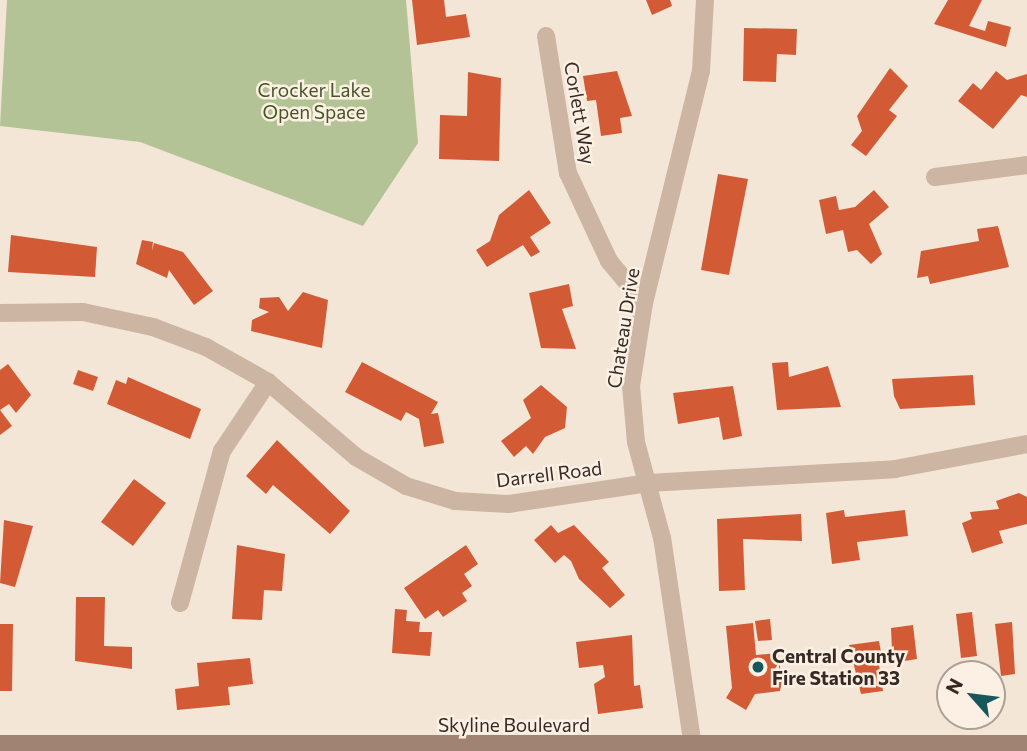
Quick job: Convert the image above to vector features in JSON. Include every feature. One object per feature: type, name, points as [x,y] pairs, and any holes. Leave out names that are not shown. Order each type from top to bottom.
[{"type":"main road","name":"Skyline Boulevard","points":[[0,744],[693,747],[1027,744]]},
{"type":"street","name":"Chateau Drive","points":[[693,747],[662,538],[636,442],[631,386],[644,303],[701,71],[705,0]]},
{"type":"street","name":"Corlett Way","points":[[546,36],[568,173],[609,261],[644,303]]},
{"type":"street","points":[[935,177],[1027,164]]},
{"type":"street","name":"Darrell Road","points":[[0,313],[83,312],[153,327],[268,382],[356,457],[406,486],[455,501],[508,504],[648,483],[895,469],[1027,444]]},
{"type":"street","points":[[180,603],[222,451],[268,382]]},
{"type":"green space","name":"Crocker Lake Open Space","points":[[7,0],[406,0],[418,143],[363,226],[140,142],[0,126]]},
{"type":"building","points":[[412,0],[444,0],[446,17],[466,14],[470,37],[417,45]]},
{"type":"building","points":[[646,0],[670,0],[672,6],[652,15]]},
{"type":"building","points":[[948,0],[982,0],[969,26],[985,31],[988,21],[1011,27],[1006,47],[934,24]]},
{"type":"building","points":[[744,28],[797,29],[796,55],[777,54],[776,82],[743,81]]},
{"type":"building","points":[[890,68],[908,86],[889,110],[897,116],[866,156],[851,145],[862,131],[857,116]]},
{"type":"building","points":[[617,71],[632,116],[620,118],[622,133],[601,136],[596,100],[587,101],[583,76]]},
{"type":"building","points":[[996,71],[1007,80],[1027,74],[1027,97],[1021,95],[993,129],[958,101],[973,83],[981,90]]},
{"type":"building","points":[[468,72],[501,78],[499,161],[439,159],[440,115],[467,116]]},
{"type":"building","points":[[718,174],[748,179],[729,275],[701,270]]},
{"type":"building","points":[[529,190],[551,223],[530,237],[540,252],[531,257],[523,245],[487,267],[476,250],[490,241],[499,215]]},
{"type":"building","points":[[874,190],[889,207],[869,224],[882,254],[871,264],[857,250],[848,252],[843,230],[826,234],[819,200],[836,196],[839,210],[855,207]]},
{"type":"building","points":[[998,226],[1009,267],[930,284],[928,276],[917,278],[921,251],[979,241],[977,229]]},
{"type":"building","points":[[11,235],[97,247],[95,277],[8,272]]},
{"type":"building","points":[[142,240],[153,242],[152,251],[154,243],[183,252],[213,291],[194,305],[169,270],[167,278],[136,264]]},
{"type":"building","points":[[569,284],[573,306],[562,309],[576,349],[541,348],[529,293]]},
{"type":"building","points":[[303,292],[328,300],[322,348],[251,331],[252,320],[269,312],[259,308],[260,298],[279,297],[288,311]]},
{"type":"building","points":[[362,362],[438,402],[431,414],[438,413],[444,443],[424,447],[419,419],[406,412],[401,421],[345,392]]},
{"type":"building","points":[[788,362],[789,377],[828,366],[841,407],[777,410],[772,363]]},
{"type":"building","points":[[8,364],[31,395],[16,413],[9,404],[0,410],[0,370]]},
{"type":"building","points":[[78,370],[98,377],[93,391],[73,384]]},
{"type":"building","points":[[973,375],[975,405],[900,409],[894,396],[892,379]]},
{"type":"building","points":[[128,377],[201,409],[190,439],[107,404],[116,380],[126,384]]},
{"type":"building","points":[[541,385],[567,407],[565,428],[545,437],[533,454],[526,446],[514,457],[501,441],[531,418],[523,400]]},
{"type":"building","points":[[733,386],[742,436],[723,440],[719,417],[678,424],[673,393]]},
{"type":"building","points":[[0,410],[12,426],[0,435]]},
{"type":"building","points":[[277,440],[350,511],[330,534],[273,485],[266,494],[246,476]]},
{"type":"building","points":[[134,479],[166,503],[133,546],[101,522]]},
{"type":"building","points":[[1019,493],[1027,497],[1027,524],[999,531],[1003,543],[972,553],[962,523],[972,519],[970,512],[999,509],[996,501]]},
{"type":"building","points":[[844,510],[845,517],[905,510],[908,536],[857,542],[860,560],[832,564],[826,513]]},
{"type":"building","points":[[801,514],[802,541],[743,539],[745,590],[719,591],[717,519]]},
{"type":"building","points":[[4,520],[33,526],[15,587],[0,583]]},
{"type":"building","points":[[551,525],[558,533],[574,525],[609,562],[602,568],[625,595],[610,608],[579,579],[571,561],[564,555],[555,563],[534,540]]},
{"type":"building","points":[[237,545],[285,554],[282,591],[264,590],[262,620],[232,619]]},
{"type":"building","points":[[466,545],[478,564],[464,574],[472,586],[462,593],[467,601],[443,617],[438,610],[425,619],[404,588]]},
{"type":"building","points":[[76,597],[105,597],[104,646],[132,647],[132,669],[75,661]]},
{"type":"building","points":[[395,609],[407,610],[406,621],[420,622],[419,632],[432,632],[430,656],[392,653]]},
{"type":"building","points":[[972,612],[977,656],[961,658],[956,614]]},
{"type":"building","points":[[770,619],[772,640],[758,641],[755,621]]},
{"type":"building","points":[[1012,622],[1015,674],[1006,675],[1006,660],[999,660],[995,624]]},
{"type":"building","points":[[753,623],[756,655],[778,653],[782,681],[780,691],[755,694],[746,710],[726,698],[732,688],[726,626]]},
{"type":"building","points":[[0,624],[13,624],[12,691],[0,691]]},
{"type":"building","points":[[913,625],[917,659],[879,665],[883,691],[861,694],[849,645],[879,641],[881,652],[892,651],[891,628]]},
{"type":"building","points":[[632,635],[634,686],[640,685],[643,708],[598,714],[594,684],[605,677],[603,665],[579,668],[576,642]]},
{"type":"building","points":[[250,658],[253,684],[228,687],[230,705],[177,710],[175,689],[199,686],[197,663]]},
{"type":"place","name":"Central County Fire Station 33","points":[[758,667]]}]
